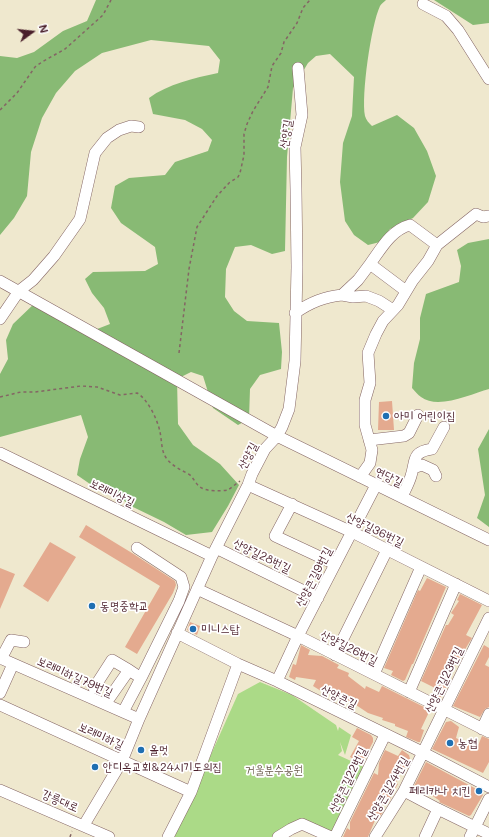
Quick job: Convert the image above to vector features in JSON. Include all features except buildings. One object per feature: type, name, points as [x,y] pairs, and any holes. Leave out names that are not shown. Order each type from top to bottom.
[{"type":"street","points":[[422,4],[446,16],[458,30],[489,79]]},
{"type":"street","name":"산양길","points":[[84,825],[122,761],[138,719],[214,552],[265,449],[277,436],[282,427],[289,408],[295,360],[297,259],[295,148],[302,115],[298,68]]},
{"type":"street","points":[[0,319],[19,291],[33,280],[54,256],[80,219],[95,153],[107,138],[119,130],[131,126],[139,127]]},
{"type":"street","points":[[360,477],[370,463],[372,450],[365,425],[365,400],[370,383],[368,353],[376,334],[383,321],[393,310],[428,261],[437,245],[476,214],[484,217],[489,216]]},
{"type":"street","points":[[342,295],[358,280],[390,237],[402,227],[410,225],[437,245]]},
{"type":"street","points":[[370,264],[406,291]]},
{"type":"street","name":"연당길","points":[[0,281],[277,436],[489,540]]},
{"type":"street","points":[[296,313],[306,305],[326,297],[342,295],[353,297],[366,296],[379,301],[393,310]]},
{"type":"street","points":[[369,440],[404,436],[409,433],[418,415]]},
{"type":"street","points":[[402,497],[411,476],[414,459],[423,450],[432,449],[444,427]]},
{"type":"street","name":"보래미상길","points":[[0,453],[214,552]]},
{"type":"street","points":[[413,468],[422,465],[433,470],[436,476]]},
{"type":"street","name":"산양길36번길","points":[[250,480],[292,504],[489,600]]},
{"type":"street","name":"산양큰길9번길","points":[[277,681],[298,636],[376,485]]},
{"type":"street","points":[[292,504],[275,536],[335,564]]},
{"type":"street","points":[[123,712],[142,678],[179,601],[184,587],[180,577],[137,548]]},
{"type":"street","points":[[335,655],[387,550]]},
{"type":"street","name":"산양길28번길","points":[[214,552],[318,598]]},
{"type":"street","points":[[374,674],[421,566]]},
{"type":"street","points":[[409,692],[456,584]]},
{"type":"street","name":"산양길26번길","points":[[197,589],[298,636],[486,730]]},
{"type":"street","name":"산양큰길23번길","points":[[424,753],[489,618]]},
{"type":"street","name":"산양큰길","points":[[177,633],[238,664],[277,681],[386,734],[489,787]]},
{"type":"street","points":[[0,658],[11,640],[24,642]]},
{"type":"street","name":"보래미하길79번길","points":[[0,658],[138,719]]},
{"type":"street","points":[[94,688],[112,660],[142,678]]},
{"type":"street","points":[[0,693],[13,664]]},
{"type":"street","points":[[168,837],[191,792],[238,664]]},
{"type":"street","points":[[108,700],[129,670]]},
{"type":"street","name":"보래미하길","points":[[0,705],[191,792]]},
{"type":"street","points":[[486,730],[489,714]]},
{"type":"street","name":"산양큰길22번길","points":[[334,837],[386,734]]},
{"type":"street","name":"산양큰길24번길","points":[[375,837],[404,791],[424,753]]},
{"type":"street","name":"강릉대로","points":[[0,790],[109,837]]},
{"type":"street","points":[[404,791],[438,809],[473,832],[489,834]]},
{"type":"street","points":[[473,832],[489,799]]},
{"type":"street","points":[[425,837],[438,809]]},
{"type":"street","points":[[278,837],[302,824],[331,837]]},
{"type":"path","points":[[0,110],[17,93],[35,67],[65,49],[81,33],[103,15],[111,0]]},
{"type":"path","points":[[179,353],[186,306],[189,269],[197,227],[217,196],[229,183],[238,177],[240,173],[244,155],[244,134],[253,111],[268,87],[272,66],[284,42],[297,23],[303,8],[310,0]]},
{"type":"path","points":[[0,397],[20,392],[35,392],[81,386],[97,387],[120,395],[137,393],[152,410],[158,424],[164,453],[168,460],[190,476],[201,488],[228,490],[238,482],[250,480]]},
{"type":"green space","points":[[96,0],[386,0],[380,6],[370,44],[364,93],[365,116],[372,126],[397,115],[414,128],[427,151],[436,176],[428,202],[413,218],[390,229],[380,242],[368,245],[354,235],[345,221],[340,182],[343,143],[352,116],[354,77],[330,54],[316,56],[308,63],[293,88],[287,157],[285,251],[272,254],[251,245],[235,247],[226,269],[225,297],[234,311],[247,321],[279,323],[282,352],[281,369],[260,375],[250,389],[249,419],[238,425],[213,408],[203,376],[191,372],[177,379],[178,424],[193,445],[220,464],[239,485],[212,532],[186,535],[164,522],[133,507],[110,491],[90,484],[77,475],[80,459],[88,437],[81,415],[0,437],[0,374],[8,359],[6,340],[13,324],[36,302],[87,333],[110,324],[104,308],[92,293],[85,279],[93,272],[145,271],[158,264],[155,247],[121,223],[111,208],[115,186],[129,178],[165,175],[175,162],[208,151],[212,140],[202,129],[185,120],[153,114],[149,98],[173,85],[218,73],[220,60],[209,46],[151,40],[102,53],[75,71],[56,93],[42,118],[31,152],[27,196],[14,218],[0,235],[0,56],[17,58],[34,52],[63,31],[87,21]]},
{"type":"green space","points":[[434,0],[489,0],[489,23],[473,25]]},
{"type":"green space","points":[[489,239],[489,389],[445,402],[428,401],[412,388],[414,363],[420,339],[420,318],[426,294],[459,282],[461,266],[457,250],[468,243]]},
{"type":"green space","points":[[489,429],[489,527],[477,518],[485,495],[478,449]]},
{"type":"green space","name":"거울분수공원","points":[[260,682],[292,695],[336,725],[338,731],[339,727],[351,735],[345,755],[340,742],[342,751],[338,755],[364,767],[332,837],[303,828],[285,837],[174,837],[238,694]]},
{"type":"place","name":"아미 어린이집","points":[[386,416]]},
{"type":"place","name":"동명중학교","points":[[92,606]]},
{"type":"place","name":"미니스탑","points":[[193,629]]},
{"type":"place","name":"농협","points":[[450,743]]},
{"type":"place","name":"올멋","points":[[141,750]]},
{"type":"place","name":"안디옥교회&24시기도의집","points":[[95,767]]},
{"type":"place","name":"페리카나 치킨","points":[[479,791]]}]
